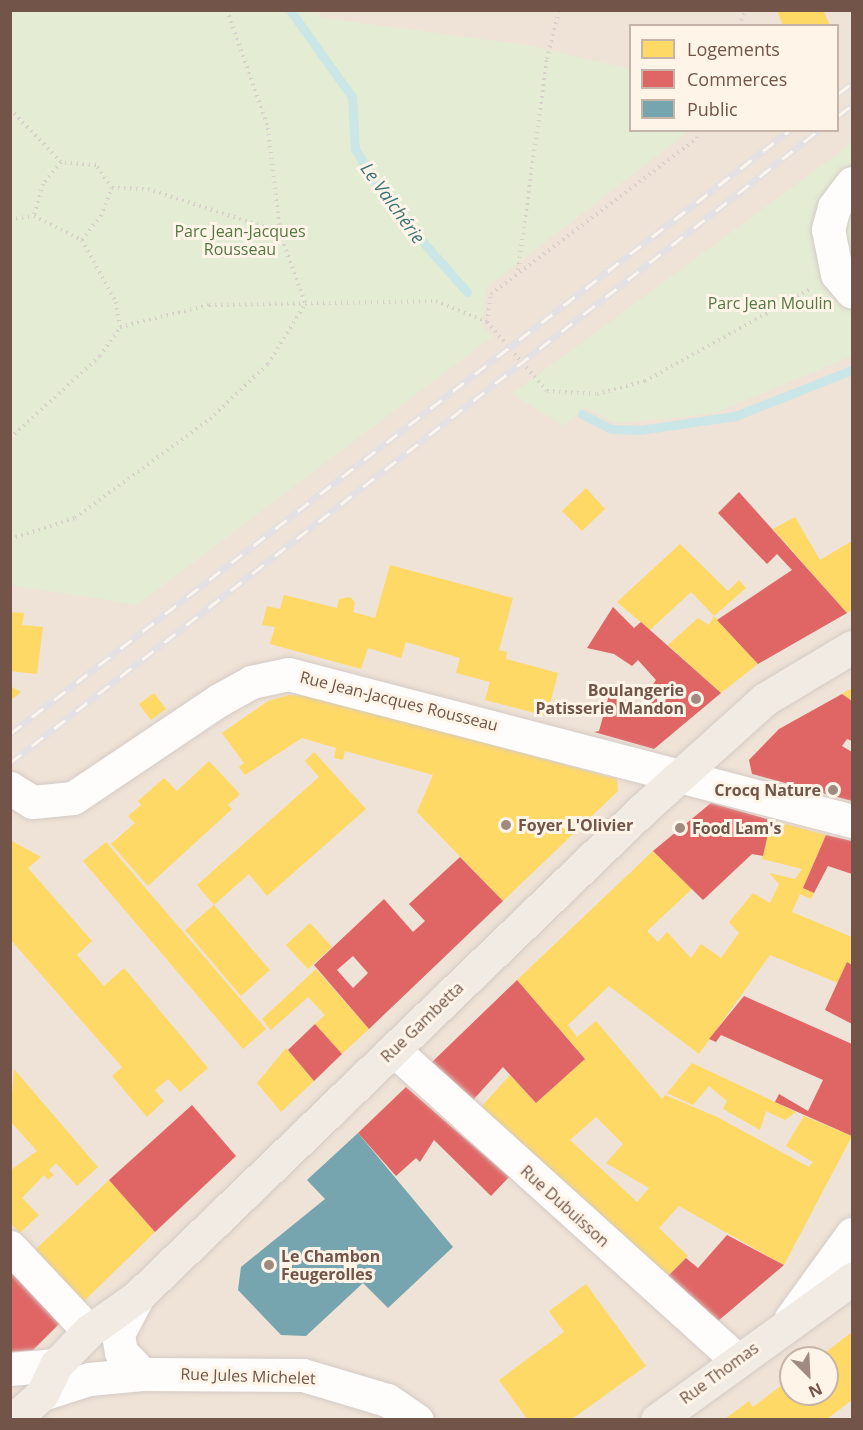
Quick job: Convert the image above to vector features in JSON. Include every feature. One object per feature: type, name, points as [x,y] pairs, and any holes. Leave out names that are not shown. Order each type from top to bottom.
[{"type":"main road","name":"Rue Gambetta","points":[[13,1419],[89,1331],[138,1296],[677,777],[765,699],[852,647]]},
{"type":"main road","name":"Rue Thomas","points":[[657,1419],[852,1280]]},
{"type":"street","points":[[845,283],[828,230],[834,207],[852,183]]},
{"type":"street","name":"Rue Jean-Jacques Rousseau","points":[[10,788],[32,802],[73,798],[219,700],[251,682],[288,674],[551,739],[677,777],[852,821]]},
{"type":"street","name":"Rue Dubuisson","points":[[394,1050],[737,1360]]},
{"type":"street","points":[[783,1328],[852,1234]]},
{"type":"street","points":[[10,1246],[89,1331]]},
{"type":"street","points":[[138,1296],[118,1334],[121,1352],[142,1374]]},
{"type":"street","name":"Rue Jules Michelet","points":[[10,1370],[49,1379],[89,1380],[142,1374],[303,1375],[387,1400],[417,1419]]},
{"type":"path","points":[[227,10],[268,128],[280,233],[305,303]]},
{"type":"path","points":[[518,272],[547,59],[559,10]]},
{"type":"path","points":[[10,109],[62,162],[96,165],[112,188]]},
{"type":"path","points":[[487,322],[491,294],[696,138],[698,132]]},
{"type":"path","points":[[34,216],[43,184],[62,162]]},
{"type":"path","points":[[112,188],[148,189],[280,233]]},
{"type":"path","points":[[82,240],[101,216],[112,188]]},
{"type":"path","points":[[10,219],[34,216],[82,240],[116,302],[120,327]]},
{"type":"path","points":[[10,438],[100,356],[120,327],[208,305],[436,301],[487,322],[547,391],[597,394],[645,381],[845,283]]},
{"type":"path","points":[[10,539],[75,519],[210,419],[268,364],[305,303]]},
{"type":"shaded area","points":[[11,11],[852,11],[852,1419],[11,1419]]},
{"type":"green space","name":"Parc Jean-Jacques Rousseau","points":[[10,11],[316,11],[323,18],[527,45],[629,69],[629,132],[688,132],[486,288],[482,325],[492,337],[137,605],[11,585]]},
{"type":"green space","name":"Parc Jean Moulin","points":[[852,143],[852,356],[715,413],[683,417],[617,423],[585,407],[564,426],[512,394]]},
{"type":"building: Logements","points":[[777,10],[823,10],[829,24],[782,24]]},
{"type":"building: Logements","points":[[586,488],[605,509],[582,531],[562,511]]},
{"type":"building: Logements","points":[[795,517],[820,560],[852,541],[852,610],[847,613],[773,529]]},
{"type":"building: Logements","points":[[680,544],[728,591],[739,580],[746,588],[714,616],[691,592],[650,630],[617,602]]},
{"type":"building: Logements","points":[[390,565],[513,598],[499,650],[507,652],[506,659],[558,673],[547,716],[485,700],[490,682],[456,673],[460,658],[406,642],[401,658],[368,648],[361,669],[270,644],[275,627],[262,625],[267,606],[280,609],[284,595],[337,608],[339,599],[350,597],[355,602],[353,612],[375,618]]},
{"type":"building: Logements","points":[[10,612],[24,613],[22,625],[43,627],[37,674],[10,671]]},
{"type":"building: Logements","points":[[714,616],[758,664],[721,693],[668,645],[698,618],[709,625]]},
{"type":"building: Logements","points":[[10,686],[21,692],[10,701]]},
{"type":"building: Logements","points":[[852,688],[852,701],[842,694]]},
{"type":"building: Logements","points":[[154,693],[166,709],[151,720],[139,704]]},
{"type":"building: Logements","name":"Foyer L'Olivier","points":[[289,695],[311,696],[617,779],[618,791],[503,901],[417,812],[433,775],[345,751],[343,760],[334,758],[336,748],[302,738],[245,775],[239,767],[244,763],[222,733],[268,701]]},
{"type":"building: Logements","points":[[314,752],[366,809],[267,896],[249,874],[214,905],[197,885],[319,777],[305,761]]},
{"type":"building: Logements","points":[[209,761],[240,794],[228,805],[232,809],[148,886],[111,844],[135,823],[128,816],[141,805],[138,801],[164,778],[177,791]]},
{"type":"building: Logements","points":[[771,820],[826,835],[803,888],[814,893],[811,899],[800,894],[792,912],[852,937],[852,965],[847,962],[838,983],[770,955],[699,1054],[609,986],[568,1025],[577,1037],[596,1021],[662,1099],[665,1095],[717,1117],[809,1167],[813,1162],[786,1146],[804,1116],[852,1136],[784,1265],[679,1206],[659,1228],[688,1256],[668,1276],[481,1107],[510,1075],[536,1103],[585,1059],[517,980],[653,851],[692,889],[647,931],[658,942],[667,932],[691,958],[701,944],[721,958],[739,933],[729,922],[753,893],[770,903],[779,884],[769,873],[795,879],[802,869],[762,859]],"holes":[[[596,1117],[623,1144],[606,1163],[649,1188],[637,1202],[570,1140]]]},
{"type":"building: Logements","points":[[10,840],[41,857],[28,868],[92,941],[77,955],[104,986],[124,968],[208,1068],[180,1092],[168,1079],[155,1090],[164,1101],[147,1117],[112,1076],[122,1067],[10,939]]},
{"type":"building: Logements","points":[[106,842],[266,1029],[243,1049],[83,861]]},
{"type":"building: Logements","points":[[214,905],[270,970],[241,996],[185,930]]},
{"type":"building: Logements","points":[[310,923],[332,947],[308,969],[286,945]]},
{"type":"building: Logements","points":[[316,969],[369,1029],[342,1054],[315,1024],[325,1015],[308,997],[271,1030],[262,1019]]},
{"type":"building: Logements","points":[[286,1048],[314,1081],[281,1112],[257,1083]]},
{"type":"building: Logements","points":[[692,1063],[796,1112],[785,1120],[766,1111],[760,1130],[723,1109],[727,1101],[709,1086],[693,1105],[667,1093]]},
{"type":"building: Logements","points":[[14,1069],[98,1167],[77,1186],[56,1163],[49,1170],[54,1175],[48,1180],[44,1175],[22,1198],[39,1215],[20,1233],[10,1223],[11,1170],[37,1151],[10,1121]]},
{"type":"building: Logements","points":[[109,1180],[155,1232],[82,1303],[33,1252]]},
{"type":"building: Logements","points":[[586,1284],[646,1366],[572,1419],[527,1419],[499,1380],[564,1332],[549,1311]]},
{"type":"building: Logements","points":[[852,1332],[852,1400],[827,1419],[725,1419],[749,1401],[753,1407],[779,1387],[779,1406],[839,1406],[839,1346],[834,1346]]},
{"type":"building: Commerces","points":[[739,492],[847,613],[758,664],[717,620],[792,570],[777,554],[767,564],[718,513]]},
{"type":"building: Commerces","points":[[613,607],[634,628],[641,622],[721,693],[654,749],[594,732],[599,731],[609,695],[646,705],[653,699],[648,692],[656,680],[638,660],[632,666],[614,654],[587,648]]},
{"type":"building: Commerces","points":[[842,694],[852,701],[852,741],[847,739],[842,746],[852,752],[852,801],[752,774],[749,760],[779,729]]},
{"type":"building: Commerces","points":[[711,803],[771,820],[763,856],[752,854],[703,900],[653,851]]},
{"type":"building: Commerces","points":[[826,835],[852,841],[852,874],[828,866],[814,893],[803,888]]},
{"type":"building: Commerces","points":[[460,857],[503,901],[369,1029],[314,965],[384,899],[413,932],[425,921],[409,904]],"holes":[[[353,956],[368,973],[353,988],[337,970]]]},
{"type":"building: Commerces","points":[[847,962],[852,965],[852,1024],[825,1010]]},
{"type":"building: Commerces","points":[[517,980],[585,1059],[536,1103],[503,1067],[473,1100],[431,1063]]},
{"type":"building: Commerces","points":[[744,996],[852,1044],[852,1136],[775,1102],[779,1094],[808,1111],[823,1080],[721,1035],[716,1042],[709,1039]]},
{"type":"building: Commerces","points":[[315,1024],[342,1054],[314,1081],[288,1050]]},
{"type":"building: Commerces","points":[[406,1087],[509,1177],[491,1196],[434,1140],[420,1162],[416,1158],[396,1176],[358,1133]]},
{"type":"building: Commerces","points":[[192,1105],[236,1156],[155,1232],[109,1180]]},
{"type":"building: Commerces","points":[[727,1235],[784,1265],[718,1321],[668,1276],[686,1258],[698,1268]]},
{"type":"building: Commerces","points":[[10,1270],[60,1323],[33,1350],[10,1352]]},
{"type":"building: Public","points":[[358,1133],[453,1247],[388,1308],[363,1283],[306,1336],[281,1335],[238,1290],[241,1267],[325,1199],[307,1180]]},
{"type":"waterway","name":"Le Valchérie","points":[[290,10],[352,97],[355,149],[387,201],[467,292]]},
{"type":"waterway","name":"Le Valchérie","points":[[582,414],[611,429],[640,430],[735,416],[852,370]]},
{"type":"railway","points":[[839,93],[852,83]]},
{"type":"railway","points":[[839,115],[852,105]]},
{"type":"railway","points":[[10,734],[787,132]]},
{"type":"railway","points":[[10,763],[816,132]]},
{"type":"place","name":"Boulangerie Patisserie Mandon","points":[[696,699]]},
{"type":"place","name":"Crocq Nature","points":[[833,790]]},
{"type":"place","name":"Foyer L'Olivier","points":[[506,825]]},
{"type":"place","name":"Food Lam's","points":[[680,828]]},
{"type":"place","name":"Le Chambon Feugerolles","points":[[269,1265]]}]
